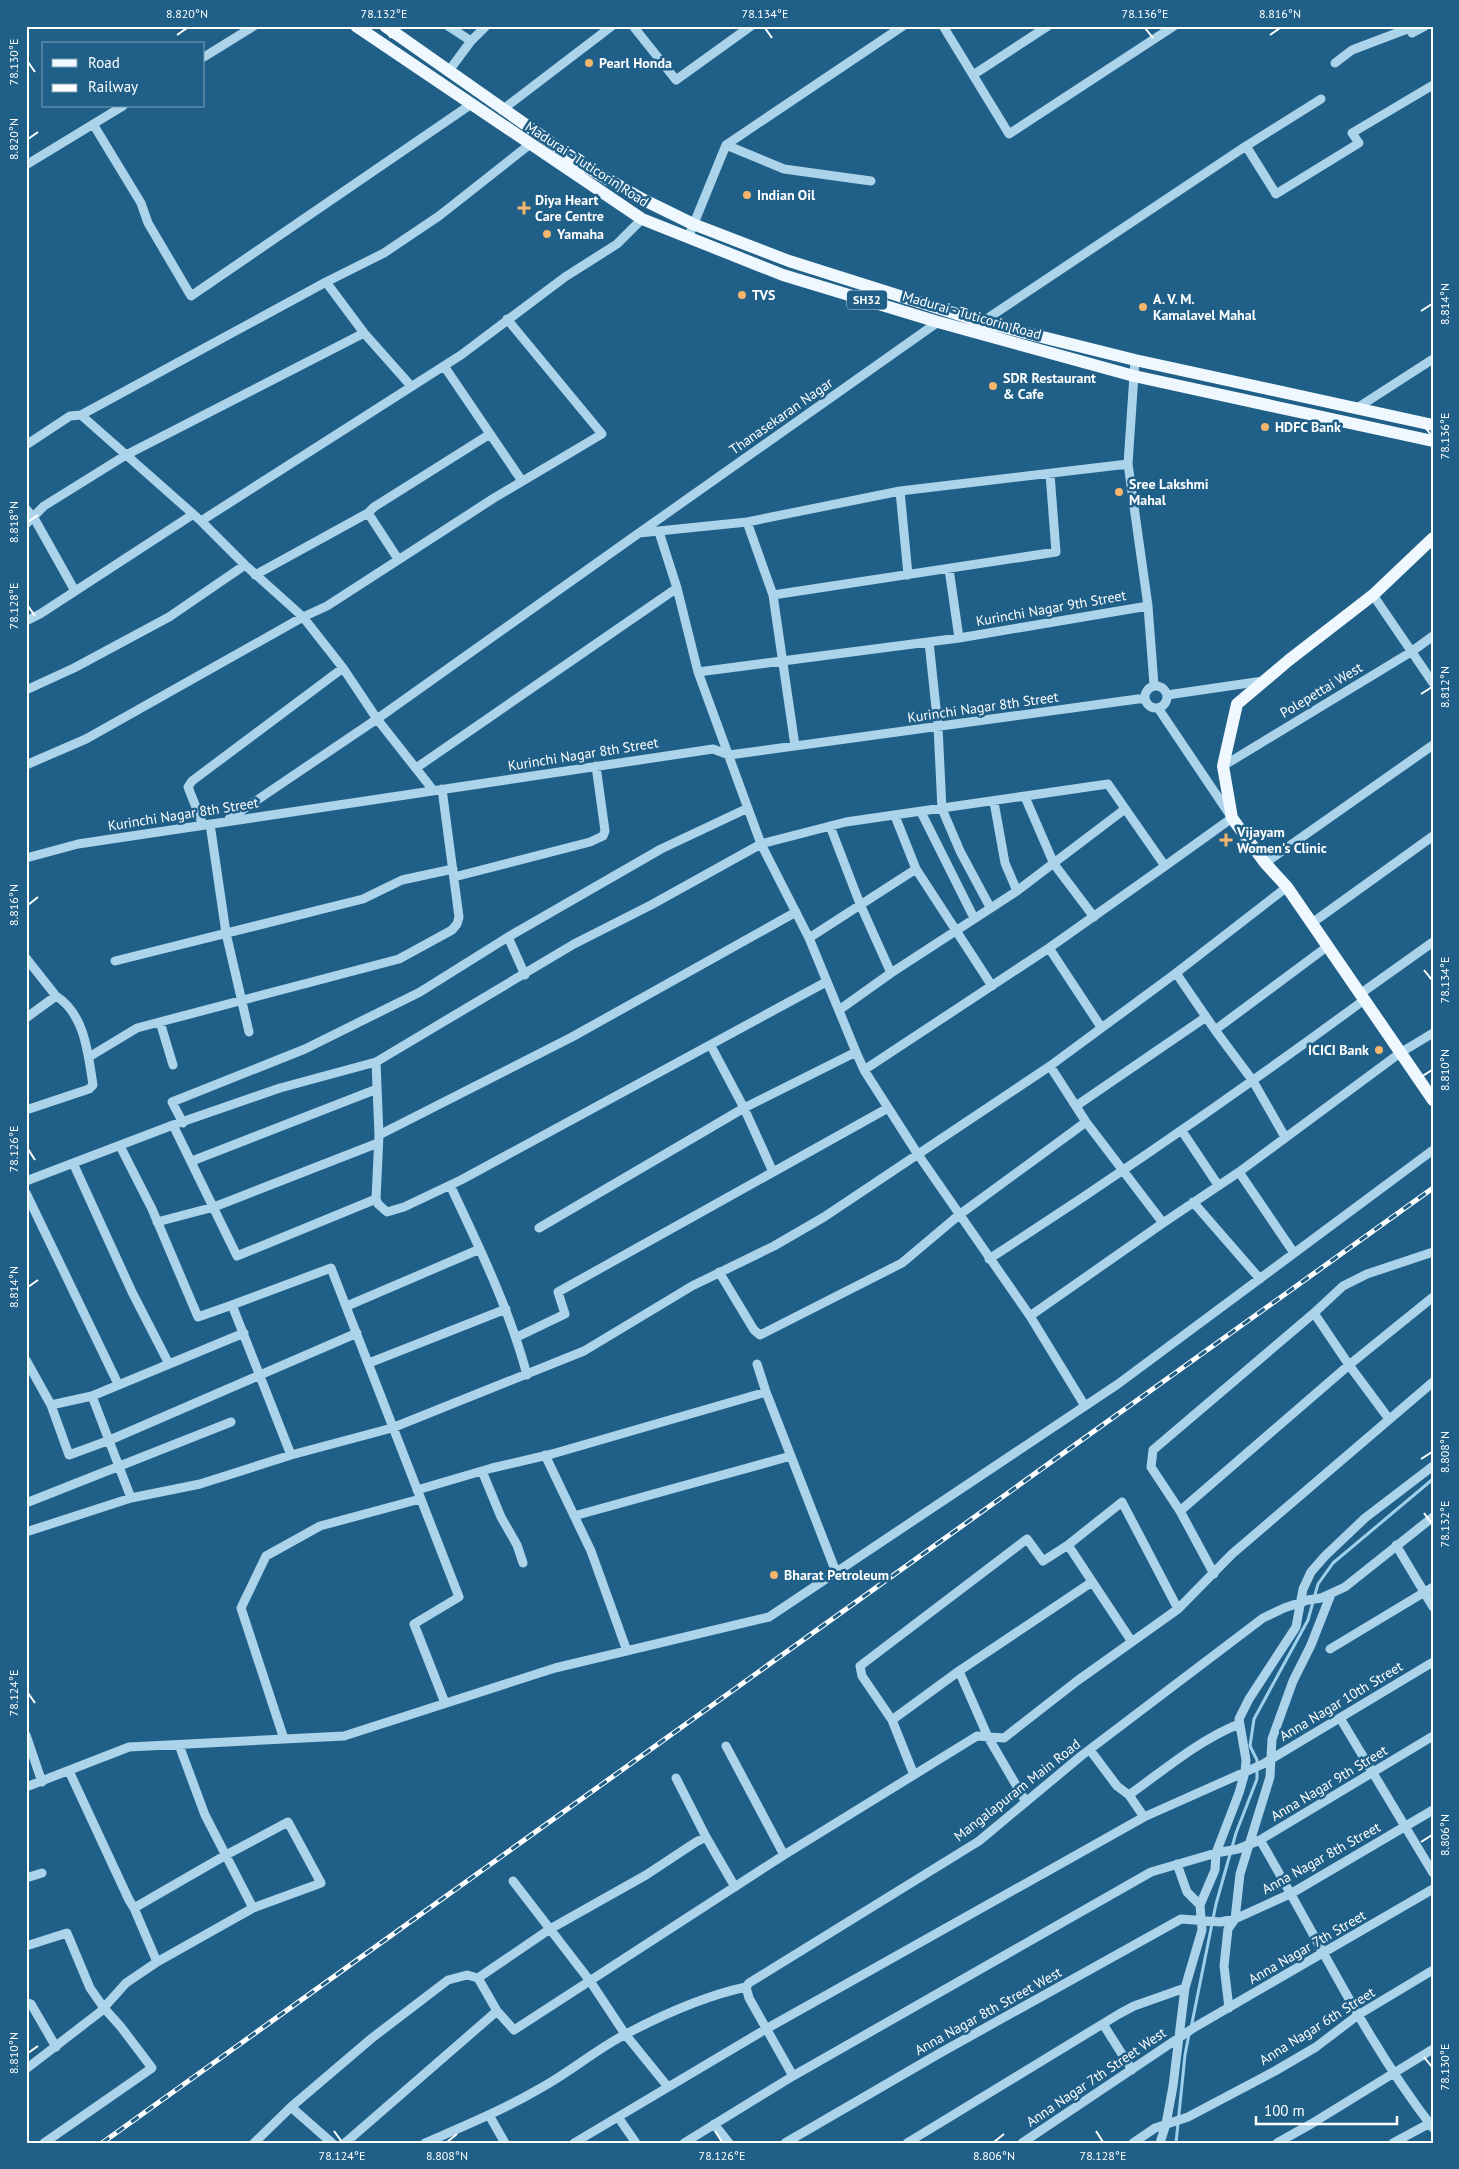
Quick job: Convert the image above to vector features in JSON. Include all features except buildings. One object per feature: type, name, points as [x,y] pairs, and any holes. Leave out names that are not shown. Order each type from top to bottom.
[{"type":"main road","name":"Madurai - Tuticorin Road","points":[[356,26],[642,220],[782,275],[938,322],[1134,376],[1433,441]]},
{"type":"main road","name":"Madurai - Tuticorin Road","points":[[385,26],[583,166],[642,199],[693,224],[789,261],[982,322],[1136,360],[1433,425]]},
{"type":"main road","points":[[1433,538],[1373,595],[1237,704],[1223,766],[1232,818],[1265,863],[1287,887],[1433,1100]]},
{"type":"street","points":[[205,56],[254,26]]},
{"type":"street","points":[[448,26],[471,41]]},
{"type":"street","points":[[448,72],[471,41],[486,26]]},
{"type":"street","points":[[502,110],[612,26]]},
{"type":"street","points":[[633,26],[676,80],[751,26]]},
{"type":"street","points":[[688,238],[726,145],[903,26]]},
{"type":"street","points":[[943,26],[1009,134],[1174,26]]},
{"type":"street","points":[[973,75],[1048,26]]},
{"type":"street","points":[[1335,64],[1352,50],[1410,28],[1412,33],[1425,26]]},
{"type":"street","points":[[1246,146],[1276,194],[1358,142],[1352,133],[1433,85]]},
{"type":"street","points":[[982,322],[1246,146],[1321,99]]},
{"type":"street","points":[[93,124],[141,203],[148,222],[191,296],[470,104]]},
{"type":"street","points":[[26,165],[120,108]]},
{"type":"street","points":[[26,445],[70,416],[80,415],[326,282],[384,253],[439,216],[529,145]]},
{"type":"street","points":[[726,145],[784,169],[871,181]]},
{"type":"street","points":[[201,521],[444,366],[565,277],[617,244],[642,220]]},
{"type":"street","points":[[326,282],[364,333],[411,386]]},
{"type":"street","points":[[26,765],[86,739],[303,617],[327,606],[522,481],[602,434],[507,319]]},
{"type":"street","name":"Thanasekaran Nagar","points":[[226,822],[377,719],[938,322]]},
{"type":"street","points":[[26,524],[44,506],[126,455],[364,333]]},
{"type":"street","points":[[1357,408],[1433,359]]},
{"type":"street","points":[[1136,360],[1128,464],[1148,606],[1154,685]]},
{"type":"street","points":[[444,366],[522,481]]},
{"type":"street","points":[[80,415],[201,521],[245,566],[303,617],[343,668],[377,719],[416,768],[437,790],[453,873],[459,917],[457,924],[452,930],[399,959],[137,1028],[89,1057]]},
{"type":"street","points":[[255,575],[368,513],[374,507],[490,434]]},
{"type":"street","points":[[639,533],[747,522],[900,491],[1128,464]]},
{"type":"street","points":[[773,595],[1056,552],[1050,474]]},
{"type":"street","points":[[900,491],[908,575]]},
{"type":"street","points":[[26,509],[34,518],[75,591]]},
{"type":"street","points":[[368,513],[398,559]]},
{"type":"street","points":[[26,620],[40,614],[192,515]]},
{"type":"street","points":[[747,522],[773,595],[795,746]]},
{"type":"street","points":[[658,532],[677,588],[698,672],[761,844],[809,938],[864,1070],[917,1154],[1030,1316],[1085,1406]]},
{"type":"street","points":[[26,690],[74,668],[170,616],[245,566]]},
{"type":"street","points":[[949,569],[959,638]]},
{"type":"street","points":[[416,768],[677,588]]},
{"type":"street","points":[[1373,595],[1433,683]]},
{"type":"street","name":"Kurinchi Nagar 9th Street","points":[[698,672],[959,638],[1148,606]]},
{"type":"street","name":"Polepettai West","points":[[1223,766],[1411,652],[1433,636]]},
{"type":"street","points":[[929,642],[938,727],[942,809],[960,852],[990,908]]},
{"type":"street","points":[[249,1032],[226,933],[207,824],[188,787],[192,781],[343,668]]},
{"type":"street","points":[[1167,695],[1264,681]]},
{"type":"street","points":[[864,1070],[1049,948],[1232,818],[1158,708],[1149,706],[1145,698],[1147,690],[1154,685],[1163,687],[1167,695],[1165,703],[1158,708]]},
{"type":"street","name":"Kurinchi Nagar 8th Street","points":[[26,858],[78,844],[713,748],[729,755],[1145,698]]},
{"type":"street","points":[[1265,863],[1433,744]]},
{"type":"street","points":[[115,961],[363,899],[402,880],[453,873],[590,842],[603,836],[604,831],[596,766]]},
{"type":"street","points":[[26,1181],[280,1088],[376,1062],[525,975],[574,944],[651,905],[761,844],[830,826],[1108,784],[1165,866]]},
{"type":"street","points":[[1025,797],[1054,864],[1094,917]]},
{"type":"street","points":[[994,802],[1005,863],[1017,891]]},
{"type":"street","points":[[183,1122],[172,1102],[305,1049],[420,992],[508,937],[661,849],[748,808]]},
{"type":"street","points":[[839,1010],[891,973],[1017,891],[1125,809]]},
{"type":"street","points":[[921,812],[974,918]]},
{"type":"street","points":[[895,816],[916,868],[992,986]]},
{"type":"street","points":[[830,826],[860,904],[891,973]]},
{"type":"street","points":[[1312,923],[1433,836]]},
{"type":"street","points":[[809,938],[916,868]]},
{"type":"street","points":[[26,1532],[131,1498],[200,1484],[291,1455],[392,1428],[584,1351],[719,1272],[774,1246],[824,1218],[1050,1066],[1176,973],[1287,887]]},
{"type":"street","points":[[157,1222],[214,1207],[378,1139],[572,1037],[796,912]]},
{"type":"street","points":[[508,937],[525,975]]},
{"type":"street","points":[[989,1259],[1182,1131],[1253,1081],[1433,942]]},
{"type":"street","points":[[1214,1030],[1328,946]]},
{"type":"street","points":[[1049,948],[1101,1027]]},
{"type":"street","points":[[26,958],[76,1018],[84,1033],[93,1085],[89,1089],[26,1110]]},
{"type":"street","points":[[1176,973],[1214,1030],[1253,1081],[1285,1137]]},
{"type":"street","points":[[376,1062],[378,1139],[376,1200],[387,1212],[430,1196],[711,1046],[826,982]]},
{"type":"street","points":[[26,1018],[56,996]]},
{"type":"street","points":[[1076,1106],[1206,1017]]},
{"type":"street","points":[[160,1022],[173,1065]]},
{"type":"street","points":[[1030,1316],[1162,1222],[1239,1172],[1400,1053],[1433,1034]]},
{"type":"street","points":[[711,1046],[744,1108],[773,1172]]},
{"type":"street","points":[[539,1228],[744,1108],[856,1052]]},
{"type":"street","points":[[1050,1066],[1086,1122],[1162,1222]]},
{"type":"street","points":[[192,1160],[377,1089]]},
{"type":"street","points":[[517,1337],[565,1314],[558,1292],[888,1108]]},
{"type":"street","points":[[719,1272],[754,1330],[760,1335],[902,1263],[959,1215],[1086,1122]]},
{"type":"street","points":[[173,1126],[192,1160],[237,1256],[376,1200]]},
{"type":"street","points":[[1182,1131],[1218,1185]]},
{"type":"street","points":[[120,1146],[157,1222],[198,1317],[331,1268],[348,1306],[392,1428],[459,1597],[414,1624],[446,1703]]},
{"type":"street","points":[[26,1787],[130,1747],[344,1736],[555,1668],[769,1617],[1118,1384],[1433,1150]]},
{"type":"street","points":[[73,1163],[128,1284],[169,1364]]},
{"type":"street","points":[[1239,1172],[1294,1253]]},
{"type":"street","points":[[450,1184],[506,1309],[517,1337],[528,1375]]},
{"type":"street","points":[[26,1193],[118,1384]]},
{"type":"street","points":[[1193,1202],[1260,1278]]},
{"type":"street","points":[[348,1306],[480,1249]]},
{"type":"street","points":[[1214,1574],[1180,1510],[1151,1467],[1153,1450],[1353,1279],[1433,1252]]},
{"type":"street","points":[[1180,1510],[1348,1365],[1433,1297]]},
{"type":"street","points":[[232,1305],[291,1455]]},
{"type":"street","points":[[368,1364],[506,1309]]},
{"type":"street","points":[[1314,1314],[1348,1365],[1389,1419]]},
{"type":"street","points":[[26,1360],[51,1405],[69,1455],[110,1440],[357,1333]]},
{"type":"street","points":[[51,1405],[92,1396],[244,1334]]},
{"type":"street","points":[[758,1364],[766,1392],[836,1572]]},
{"type":"street","points":[[254,2143],[291,2107],[372,2038],[448,1980],[466,1974],[478,1978],[497,2011],[514,2030],[735,1887],[976,1736],[1004,1738],[1178,1609],[1232,1554],[1433,1382]]},
{"type":"street","points":[[284,1739],[241,1608],[266,1556],[320,1526],[482,1471],[766,1392]]},
{"type":"street","points":[[92,1396],[131,1498]]},
{"type":"street","points":[[26,1502],[118,1468],[231,1422]]},
{"type":"street","points":[[545,1455],[591,1551],[626,1651]]},
{"type":"street","points":[[574,1516],[791,1456]]},
{"type":"street","points":[[1200,1905],[1215,1870],[1239,1793],[1249,1770],[1239,1724],[1249,1699],[1296,1627],[1303,1589],[1311,1572],[1365,1518],[1433,1466]]},
{"type":"street","points":[[482,1471],[502,1517],[517,1545],[522,1563]]},
{"type":"street","points":[[914,1775],[892,1720],[862,1676],[860,1666],[1027,1539],[1043,1561],[1122,1502],[1178,1609]]},
{"type":"street","name":"Mangalapuram Main Road","points":[[746,1987],[749,1983],[979,1841],[1090,1750],[1263,1618],[1284,1608],[1321,1598],[1345,1587],[1433,1517]]},
{"type":"street","points":[[1068,1544],[1132,1642]]},
{"type":"street","points":[[1396,1545],[1433,1608]]},
{"type":"street","points":[[892,1720],[1092,1582]]},
{"type":"street","points":[[1330,1649],[1433,1587]]},
{"type":"street","points":[[1229,2008],[1224,1966],[1228,1929],[1235,1919],[1240,1874],[1270,1777],[1267,1762],[1272,1739],[1276,1723],[1331,1594]]},
{"type":"street","name":"Anna Nagar 10th Street","points":[[574,2143],[766,2029],[1144,1817],[1267,1762],[1433,1662]]},
{"type":"street","points":[[959,1672],[988,1737],[1026,1802]]},
{"type":"street","points":[[1340,1718],[1433,1873]]},
{"type":"street","points":[[1129,1795],[1220,1731],[1239,1724]]},
{"type":"street","points":[[26,1735],[42,1782]]},
{"type":"street","name":"Anna Nagar 9th Street","points":[[684,2143],[793,2076],[1151,1872],[1238,1849],[1260,1840],[1433,1736]]},
{"type":"street","points":[[179,1744],[205,1815],[253,1908]]},
{"type":"street","points":[[726,1746],[784,1856]]},
{"type":"street","points":[[1090,1750],[1117,1786],[1129,1795],[1144,1817]]},
{"type":"street","points":[[69,1771],[128,1900],[134,1908],[157,1962]]},
{"type":"street","points":[[676,1778],[706,1837],[735,1887]]},
{"type":"street","name":"Anna Nagar 8th Street","points":[[1220,1922],[1235,1919],[1292,1893],[1433,1810]]},
{"type":"street","points":[[26,2069],[104,2008],[126,1983],[157,1962],[253,1908],[321,1883],[288,1822],[134,1908]]},
{"type":"street","points":[[478,1978],[550,1928],[646,1875],[706,1837]]},
{"type":"street","points":[[1260,1840],[1292,1893],[1358,2015],[1394,2073],[1432,2124],[1393,2143]]},
{"type":"street","points":[[1160,2143],[1169,2123],[1182,2036],[1185,1988],[1205,1919],[1200,1905],[1187,1892],[1177,1864]]},
{"type":"street","points":[[26,1878],[42,1873]]},
{"type":"street","points":[[512,1882],[550,1928],[590,1981],[625,2034],[668,2087]]},
{"type":"street","name":"Anna Nagar 7th Street","points":[[1195,2027],[1324,1954],[1433,1889]]},
{"type":"street","name":"Anna Nagar 8th Street West","points":[[785,2143],[940,2053],[1181,1919],[1205,1919],[1220,1922]]},
{"type":"street","points":[[26,1946],[67,1933],[90,1988],[152,2068],[44,2143]]},
{"type":"street","name":"Anna Nagar 6th Street","points":[[1133,2143],[1155,2128],[1188,2117],[1316,2046],[1358,2015],[1433,1970]]},
{"type":"street","points":[[426,2143],[489,2115],[541,2088],[625,2034],[718,1993],[746,1987],[749,1998],[793,2076]]},
{"type":"street","points":[[907,2143],[1134,2006],[1185,1988]]},
{"type":"street","points":[[26,2003],[31,2004],[56,2047]]},
{"type":"street","points":[[345,2143],[497,2011]]},
{"type":"street","points":[[1103,2024],[1132,2070]]},
{"type":"street","name":"Anna Nagar 7th Street West","points":[[1022,2143],[1195,2027]]},
{"type":"street","points":[[1277,2143],[1433,2049]]},
{"type":"street","points":[[291,2107],[325,2141]]},
{"type":"street","points":[[489,2115],[505,2143]]},
{"type":"street","points":[[618,2117],[636,2143]]},
{"type":"street","points":[[714,2124],[729,2143]]},
{"type":"waterway","points":[[1191,2028],[1216,1904],[1236,1833],[1257,1779],[1257,1760],[1250,1746],[1254,1719],[1308,1620],[1318,1584],[1333,1563],[1433,1479]]},
{"type":"waterway","points":[[1176,2143],[1189,2034]]},
{"type":"railway","points":[[102,2143],[1433,1188]]},
{"type":"place","name":"Pearl Honda","points":[[589,63]]},
{"type":"place","name":"Indian Oil","points":[[747,195]]},
{"type":"place","name":"Diya Heart Care Centre","points":[[524,208]]},
{"type":"place","name":"Yamaha","points":[[547,234]]},
{"type":"place","name":"TVS","points":[[742,295]]},
{"type":"place","name":"A. V. M. Kamalavel Mahal","points":[[1143,307]]},
{"type":"place","name":"SDR Restaurant & Cafe","points":[[993,386]]},
{"type":"place","name":"HDFC Bank","points":[[1265,427]]},
{"type":"place","name":"Sree Lakshmi Mahal","points":[[1119,492]]},
{"type":"place","name":"Vijayam Women's Clinic","points":[[1226,840]]},
{"type":"place","name":"ICICI Bank","points":[[1379,1050]]},
{"type":"place","name":"Bharat Petroleum","points":[[774,1575]]}]
